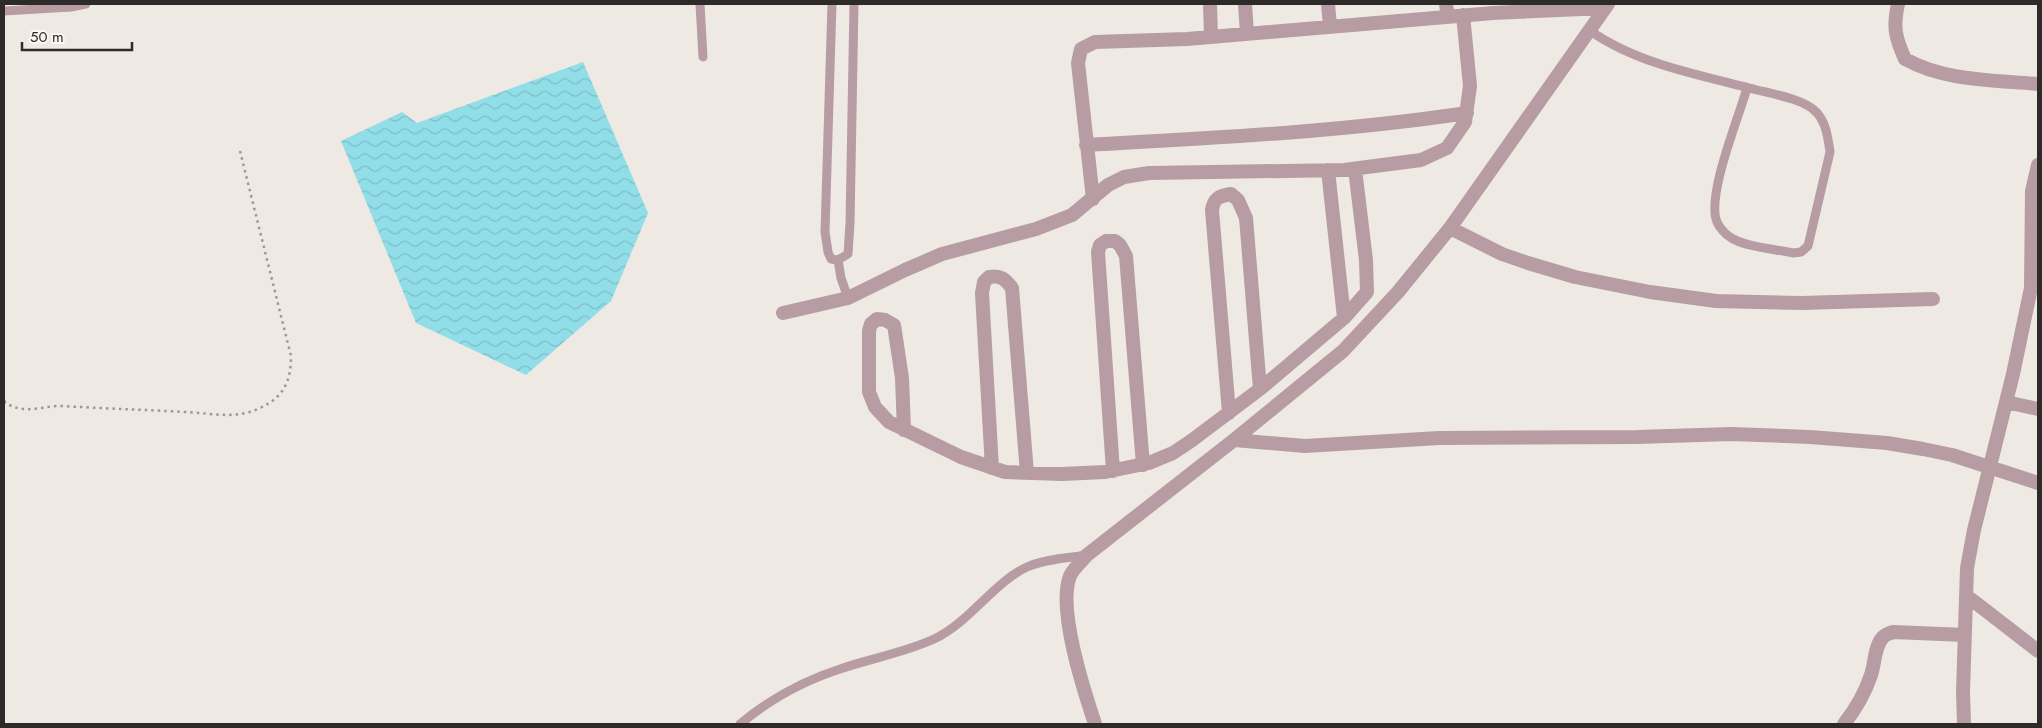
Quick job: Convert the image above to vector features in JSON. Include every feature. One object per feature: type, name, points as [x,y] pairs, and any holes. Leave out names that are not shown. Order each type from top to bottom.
[{"type":"street","points":[[1210,4],[1211,37]]},
{"type":"street","points":[[1245,4],[1247,34]]},
{"type":"street","points":[[1328,4],[1330,26]]},
{"type":"street","points":[[1898,4],[1895,20],[1896,39],[1905,59],[1934,72],[1988,80],[2038,84]]},
{"type":"street","points":[[1092,199],[1078,63],[1081,49],[1095,42],[1247,34],[1330,26],[1447,10],[1462,15],[1483,9],[1606,6]]},
{"type":"street","points":[[1095,724],[1078,670],[1066,602],[1070,576],[1087,555],[1234,440],[1343,351],[1398,292],[1450,228],[1606,6]]},
{"type":"street","points":[[783,313],[848,298],[942,254],[1036,229],[1072,215],[1108,185],[1124,177],[1148,173],[1355,169],[1420,160],[1447,148],[1466,122],[1470,86],[1462,15]]},
{"type":"street","points":[[1086,145],[1275,134],[1402,123],[1466,113]]},
{"type":"street","points":[[1964,724],[1963,692],[1967,568],[1974,530],[2006,402],[2031,288],[2032,191],[2038,165]]},
{"type":"street","points":[[904,430],[902,378],[894,325],[885,320],[877,319],[869,330],[869,392],[875,407],[889,422],[904,430],[961,457],[1005,472],[1062,474],[1113,471],[1143,465],[1173,453],[1260,389],[1344,318],[1367,292],[1366,260],[1355,169]]},
{"type":"street","points":[[1328,170],[1344,318]]},
{"type":"street","points":[[1229,413],[1212,210],[1213,201],[1220,196],[1231,194],[1238,200],[1246,218],[1260,389]]},
{"type":"street","points":[[1450,228],[1502,254],[1528,263],[1575,276],[1650,292],[1726,301],[1802,303],[1933,299]]},
{"type":"street","points":[[1113,471],[1098,252],[1100,245],[1106,242],[1115,241],[1120,245],[1126,256],[1143,465]]},
{"type":"street","points":[[992,468],[982,293],[984,282],[989,277],[997,276],[1005,279],[1012,288],[1027,473]]},
{"type":"street","points":[[2006,402],[2038,409]]},
{"type":"street","points":[[1234,440],[1304,446],[1439,438],[1637,437],[1731,434],[1887,443],[1952,456],[2038,484]]},
{"type":"street","points":[[1966,596],[2038,651]]},
{"type":"street","points":[[1844,724],[1854,710],[1872,674],[1878,646],[1884,636],[1893,632],[1965,634]]},
{"type":"lane","points":[[10,8],[71,7],[86,4]]},
{"type":"lane","points":[[700,4],[703,57]]},
{"type":"lane","points":[[832,4],[825,232],[828,252],[831,258],[838,260],[848,254],[850,224],[854,4]]},
{"type":"lane","points":[[1589,30],[1608,43],[1633,53],[1677,68],[1805,104],[1815,110],[1822,120],[1828,137],[1830,152],[1808,246],[1801,252],[1793,253],[1738,242],[1728,236],[1717,223],[1715,198],[1723,164],[1747,88]]},
{"type":"lane","points":[[838,260],[841,278],[848,298]]},
{"type":"lane","points":[[740,724],[760,707],[795,687],[841,668],[931,640],[947,632],[1008,579],[1027,567],[1087,555]]},
{"type":"path","points":[[4,401],[11,407],[34,410],[58,406],[196,412],[219,416],[243,414],[261,408],[282,392],[291,374],[292,356],[240,151]]},
{"type":"water","points":[[583,62],[648,213],[611,301],[526,375],[416,323],[341,141],[402,112],[417,123]]}]
